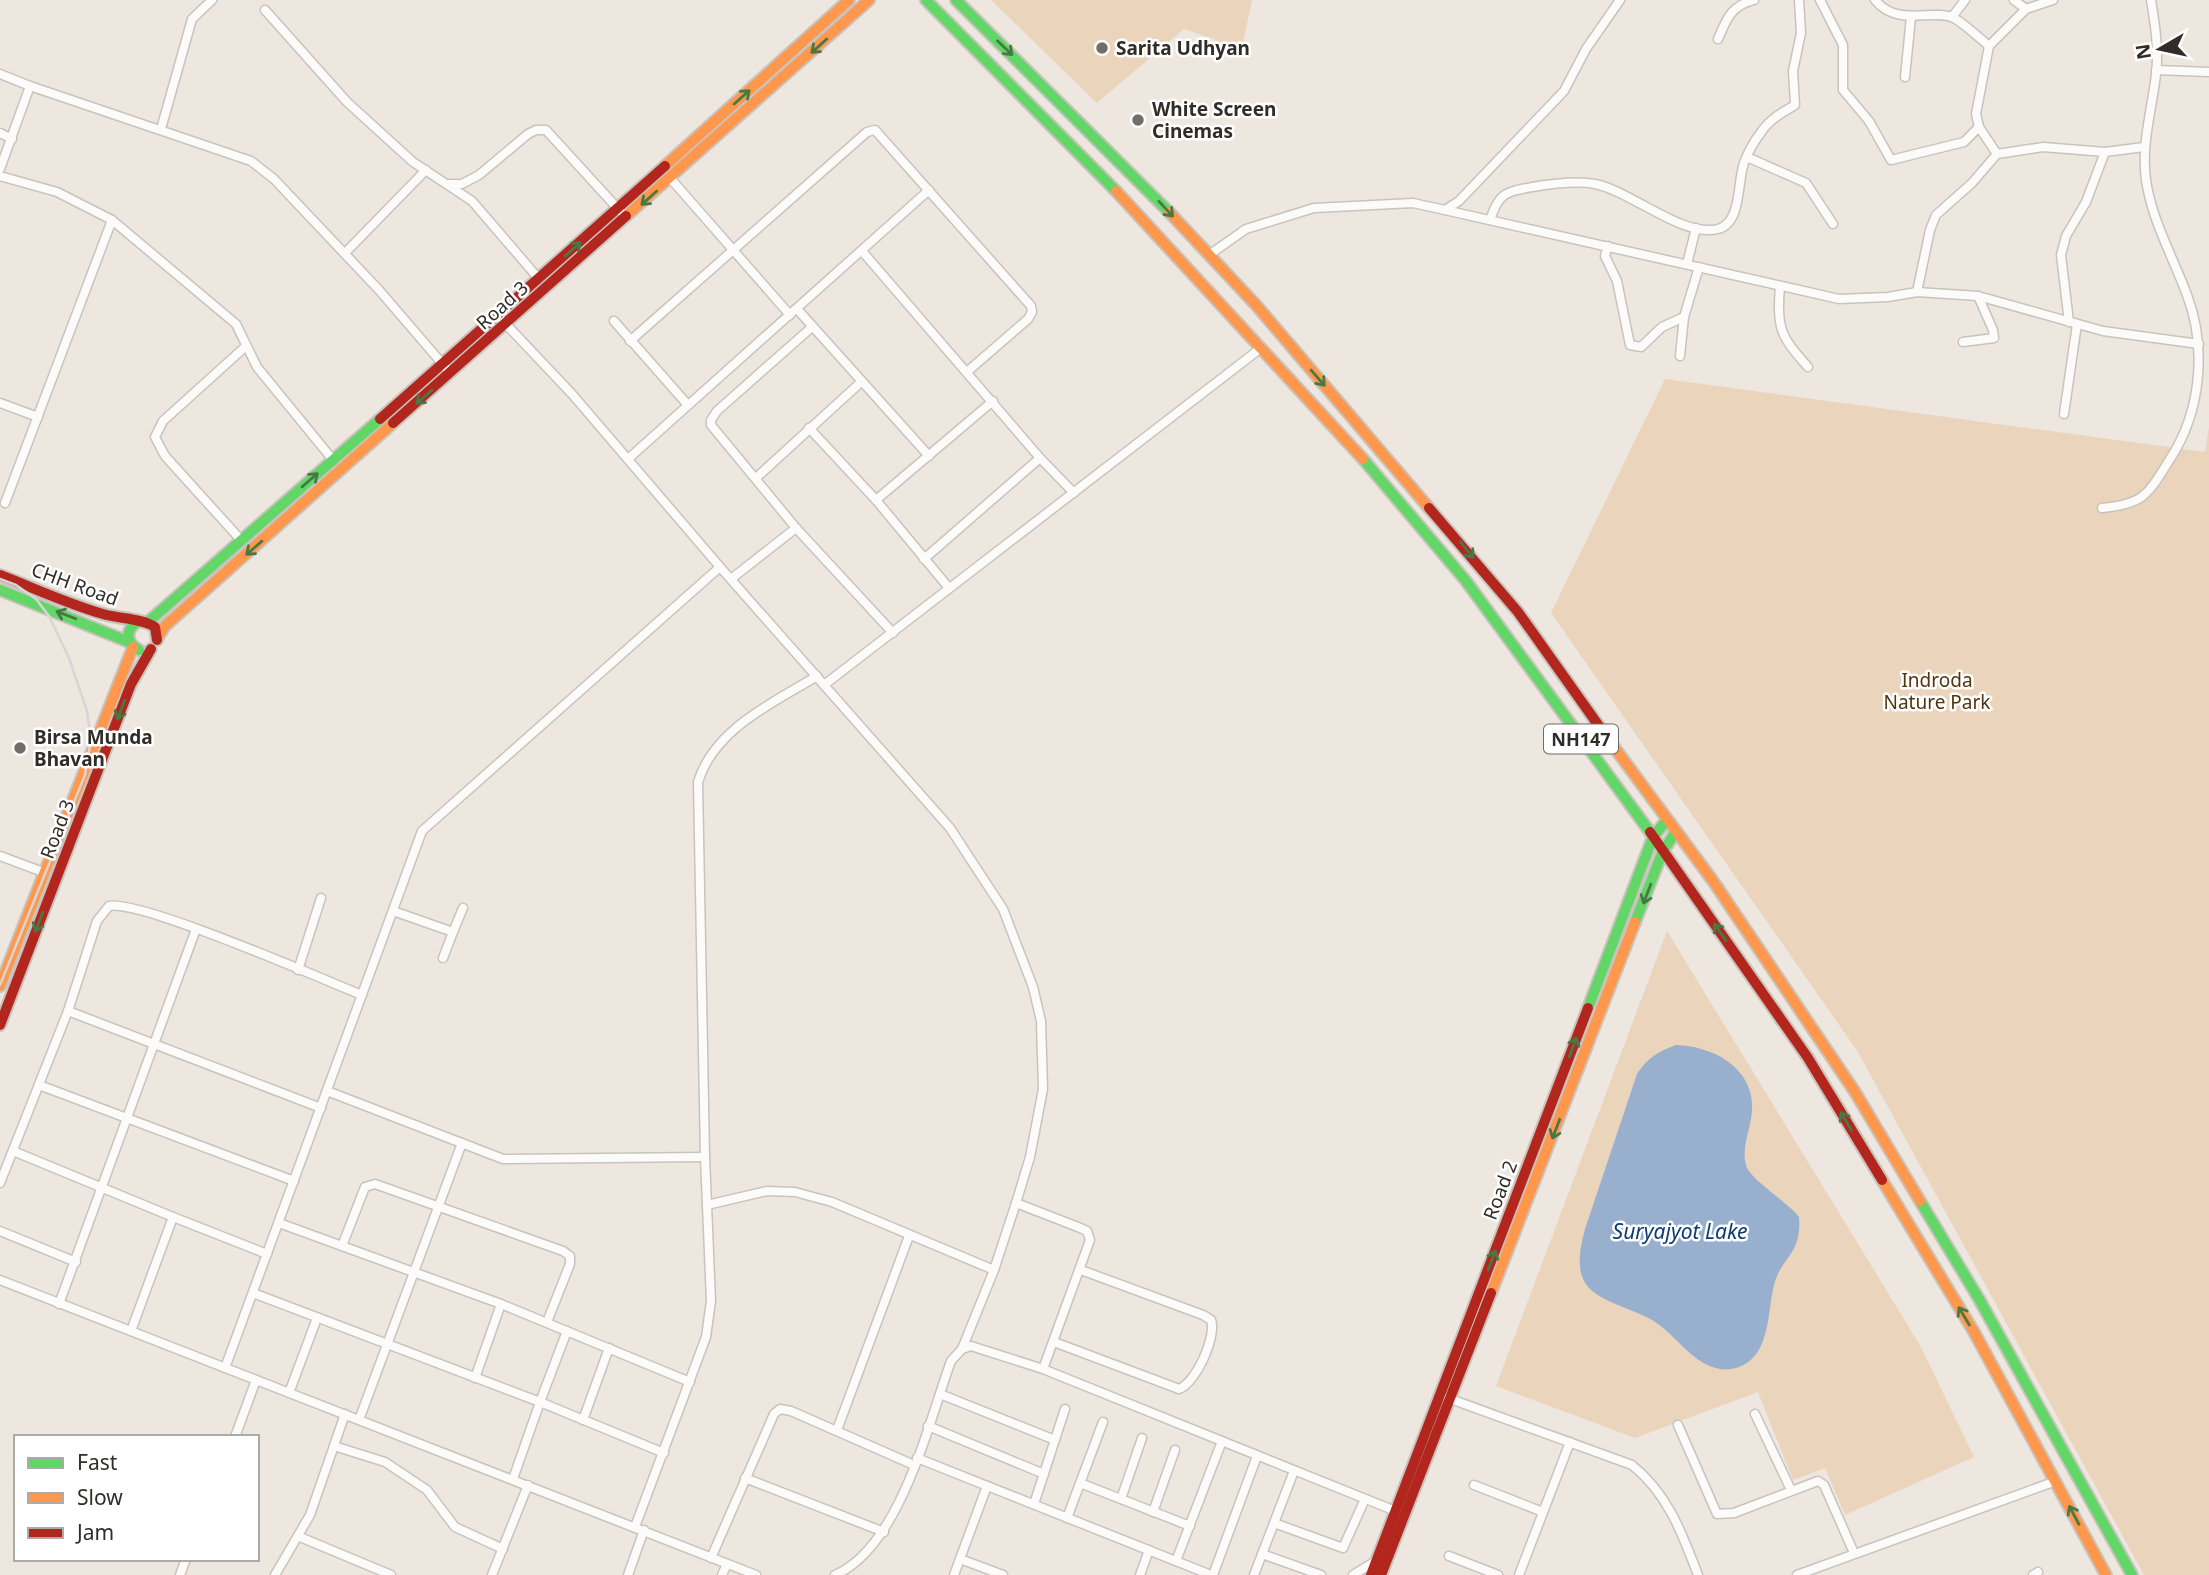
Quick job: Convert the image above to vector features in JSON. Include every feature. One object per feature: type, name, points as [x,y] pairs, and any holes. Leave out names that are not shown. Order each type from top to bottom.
[{"type":"main road","name":"Road 3","points":[[143,621],[241,540],[498,316],[849,0]]},
{"type":"main road","name":"Road 3","points":[[158,637],[165,626],[627,218],[869,0]]},
{"type":"main road","name":"NH147","points":[[926,0],[1088,161],[1399,499],[1457,571],[1653,837],[1808,1058],[1974,1332],[2106,1575]]},
{"type":"main road","name":"NH147","points":[[956,0],[1120,160],[1209,255],[1458,538],[1518,612],[1666,821],[1713,881],[1854,1092],[1979,1300],[2132,1575]]},
{"type":"main road","points":[[1179,259],[1197,242]]},
{"type":"main road","name":"CHH Road","points":[[0,575],[95,612],[143,621]]},
{"type":"main road","points":[[0,590],[142,651],[151,649],[158,637],[155,628],[143,621],[128,630],[131,645]]},
{"type":"main road","name":"Road 3","points":[[1,985],[131,645]]},
{"type":"main road","name":"Road 3","points":[[0,1025],[131,684],[151,649]]},
{"type":"main road","points":[[94,745],[106,750]]},
{"type":"main road","name":"Road 2","points":[[1446,1397],[1653,837],[1666,821]]},
{"type":"main road","name":"Road 2","points":[[1381,1575],[1400,1513],[1551,1143],[1663,851],[1675,832]]},
{"type":"main road","points":[[1,985],[14,989]]},
{"type":"main road","name":"Road 2","points":[[1371,1575],[1400,1513]]},
{"type":"street","points":[[161,129],[192,19],[212,0]]},
{"type":"street","points":[[1445,210],[1459,201],[1564,91],[1586,49],[1620,0]]},
{"type":"street","points":[[1718,39],[1730,12],[1740,4],[1754,0]]},
{"type":"street","points":[[1490,220],[1496,202],[1511,191],[1540,186],[1593,183],[1696,228],[1718,229],[1728,225],[1733,216],[1747,157],[1764,127],[1795,105],[1793,71],[1800,42],[1798,0]]},
{"type":"street","points":[[1820,0],[1843,45],[1843,90],[1869,121],[1891,160],[1964,142],[1979,127]]},
{"type":"street","points":[[1875,0],[1891,11],[1911,17],[1952,17],[1989,46]]},
{"type":"street","points":[[1952,17],[1965,0]]},
{"type":"street","points":[[2014,0],[2026,9]]},
{"type":"street","points":[[1997,154],[1979,127],[1978,95],[1989,46],[2026,9],[2053,0]]},
{"type":"street","points":[[2102,508],[2131,505],[2148,493],[2185,437],[2196,390],[2199,344],[2188,296],[2154,214],[2146,180],[2144,147],[2156,70],[2151,0]]},
{"type":"street","points":[[265,10],[347,102],[404,155],[472,201],[538,279]]},
{"type":"street","points":[[1905,77],[1911,17]]},
{"type":"street","points":[[2156,70],[2209,72]]},
{"type":"street","points":[[0,74],[251,161],[274,179],[345,253],[451,374]]},
{"type":"street","points":[[0,169],[30,86]]},
{"type":"street","points":[[449,184],[470,180],[528,134],[536,130],[546,130],[627,218]]},
{"type":"street","points":[[630,341],[871,130],[880,132],[1031,306],[1028,319],[968,371]]},
{"type":"street","points":[[0,133],[12,139]]},
{"type":"street","points":[[1917,292],[1930,230],[1936,215],[1972,183],[1997,154],[2043,147],[2105,152],[2144,147]]},
{"type":"street","points":[[2064,414],[2073,323],[2061,255],[2066,236],[2085,202],[2105,152]]},
{"type":"street","points":[[1747,157],[1806,183],[1833,224]]},
{"type":"street","points":[[345,253],[426,170]]},
{"type":"street","points":[[0,176],[57,192],[111,220],[236,324],[257,367],[333,460]]},
{"type":"street","points":[[671,178],[733,250],[812,327],[929,456]]},
{"type":"street","points":[[628,458],[929,190]]},
{"type":"street","points":[[1209,255],[1246,229],[1314,208],[1413,203],[1839,299],[1888,297],[1917,292],[1978,296],[2103,331],[2199,344]]},
{"type":"street","points":[[5,503],[111,220]]},
{"type":"street","points":[[1687,264],[1696,228]]},
{"type":"street","points":[[1608,246],[1605,256],[1617,281],[1630,345],[1641,347],[1662,327],[1684,317]]},
{"type":"street","points":[[862,251],[968,371],[1040,458],[1074,493]]},
{"type":"street","points":[[1680,356],[1684,317],[1699,267]]},
{"type":"street","points":[[1780,287],[1777,314],[1780,330],[1785,341],[1808,367]]},
{"type":"street","points":[[1963,342],[1994,338],[1978,296]]},
{"type":"street","points":[[498,316],[529,346],[628,458],[720,568],[950,828],[976,863],[1003,909],[1025,966],[1041,1021],[1042,1089],[1030,1157],[994,1270],[962,1349],[951,1361],[916,1462],[884,1532],[866,1555],[835,1575]]},
{"type":"street","points":[[614,321],[687,404]]},
{"type":"street","points":[[812,327],[711,420],[715,430],[796,528],[892,633]]},
{"type":"street","points":[[241,540],[165,456],[155,437],[163,421],[245,347]]},
{"type":"street","points":[[824,685],[1261,348]]},
{"type":"street","points":[[756,478],[860,383]]},
{"type":"street","points":[[876,500],[993,401]]},
{"type":"street","points":[[0,403],[38,417]]},
{"type":"street","points":[[809,428],[876,500],[949,589]]},
{"type":"street","points":[[924,559],[1040,458]]},
{"type":"street","points":[[731,579],[796,528]]},
{"type":"street","points":[[225,1368],[422,831],[720,568]]},
{"type":"street","points":[[628,1575],[639,1529],[706,1337],[711,1301],[705,1157],[698,782],[704,762],[723,739],[817,676]]},
{"type":"street","points":[[0,856],[43,873]]},
{"type":"street","points":[[298,970],[321,898]]},
{"type":"street","points":[[0,1183],[68,1011],[97,920],[109,906],[125,906],[195,929],[362,995]]},
{"type":"street","points":[[443,958],[463,908]]},
{"type":"street","points":[[393,911],[453,932]]},
{"type":"street","points":[[59,1304],[195,929]]},
{"type":"street","points":[[68,1011],[321,1108]]},
{"type":"street","points":[[38,1085],[294,1181]]},
{"type":"street","points":[[327,1091],[503,1159],[525,1161],[705,1157]]},
{"type":"street","points":[[359,1420],[462,1143]]},
{"type":"street","points":[[13,1151],[267,1254]]},
{"type":"street","points":[[342,1246],[369,1184],[569,1256],[570,1264],[547,1322]]},
{"type":"street","points":[[707,1205],[767,1191],[795,1192],[832,1202],[994,1270]]},
{"type":"street","points":[[1016,1203],[1087,1231],[1090,1240],[1043,1369]]},
{"type":"street","points":[[131,1331],[173,1217]]},
{"type":"street","points":[[279,1223],[501,1304],[690,1382]]},
{"type":"street","points":[[0,1231],[76,1262]]},
{"type":"street","points":[[837,1430],[909,1236]]},
{"type":"street","points":[[1054,1342],[1180,1389],[1193,1381],[1214,1331],[1211,1320],[1203,1315],[1081,1270]]},
{"type":"street","points":[[0,1280],[756,1575]]},
{"type":"street","points":[[253,1293],[540,1402],[664,1453]]},
{"type":"street","points":[[475,1378],[501,1304]]},
{"type":"street","points":[[289,1393],[317,1318]]},
{"type":"street","points":[[513,1479],[567,1331]]},
{"type":"street","points":[[583,1420],[609,1348]]},
{"type":"street","points":[[962,1349],[982,1348],[1043,1369],[1400,1513]]},
{"type":"street","points":[[236,1435],[256,1380]]},
{"type":"street","points":[[940,1394],[1055,1440]]},
{"type":"street","points":[[1446,1397],[1632,1465],[1653,1482],[1670,1506],[1698,1575]]},
{"type":"street","points":[[1034,1504],[1065,1409]]},
{"type":"street","points":[[711,1558],[776,1411],[791,1411],[916,1462],[987,1486],[1212,1575],[1257,1456]]},
{"type":"street","points":[[275,1575],[287,1552],[300,1537],[345,1414]]},
{"type":"street","points":[[1755,1414],[1791,1490]]},
{"type":"street","points":[[1067,1518],[1103,1422]]},
{"type":"street","points":[[1678,1425],[1717,1514],[1734,1513],[1818,1481],[1824,1485],[1854,1553]]},
{"type":"street","points":[[928,1426],[1044,1474]]},
{"type":"street","points":[[1121,1499],[1142,1438]]},
{"type":"street","points":[[1176,1561],[1222,1441]]},
{"type":"street","points":[[1519,1575],[1570,1442]]},
{"type":"street","points":[[334,1446],[385,1462],[426,1490],[455,1527],[503,1549]]},
{"type":"street","points":[[1153,1512],[1175,1450]]},
{"type":"street","points":[[1254,1575],[1294,1471]]},
{"type":"street","points":[[745,1478],[884,1532]]},
{"type":"street","points":[[1803,1574],[1854,1553],[2056,1481]]},
{"type":"street","points":[[1080,1483],[1190,1526]]},
{"type":"street","points":[[492,1575],[528,1485]]},
{"type":"street","points":[[1474,1485],[1543,1512]]},
{"type":"street","points":[[954,1575],[987,1486]]},
{"type":"street","points":[[1274,1523],[1343,1548],[1365,1499]]},
{"type":"street","points":[[300,1537],[391,1575]]},
{"type":"street","points":[[1140,1575],[1149,1550]]},
{"type":"street","points":[[1262,1554],[1321,1575]]},
{"type":"street","points":[[1449,1556],[1498,1575]]},
{"type":"street","points":[[960,1559],[1003,1575]]},
{"type":"street","points":[[1353,1575],[1376,1561]]},
{"type":"street","points":[[722,1575],[727,1564]]},
{"type":"green space","name":"Sarita Udhyan","points":[[991,0],[1252,0],[1240,57],[1214,39],[1184,29],[1097,103]]},
{"type":"green space","name":"Indroda Nature Park","points":[[1665,379],[2205,452],[2209,427],[2209,1575],[2144,1575],[1858,1052],[1551,613]]},
{"type":"green space","points":[[1667,931],[1921,1347],[1974,1457],[1845,1515],[1825,1468],[1793,1480],[1758,1392],[1635,1438],[1496,1386]]},
{"type":"water","name":"Suryajyot Lake","points":[[1676,1045],[1690,1046],[1717,1055],[1739,1071],[1751,1096],[1746,1165],[1754,1177],[1799,1217],[1797,1240],[1774,1285],[1762,1345],[1747,1363],[1736,1368],[1720,1369],[1705,1364],[1652,1320],[1596,1294],[1584,1281],[1580,1268],[1585,1229],[1637,1074],[1654,1056]]},
{"type":"railway","points":[[0,579],[16,585],[36,599],[49,616],[69,658],[87,711],[91,740],[85,775],[0,985]]},
{"type":"traffic: fast","points":[[926,0],[1116,191]]},
{"type":"traffic: fast","points":[[956,0],[1169,212]]},
{"type":"traffic: fast","points":[[148,622],[380,419]]},
{"type":"traffic: fast","points":[[1363,459],[1466,581],[1650,832]]},
{"type":"traffic: fast","points":[[0,590],[129,642]]},
{"type":"traffic: fast","points":[[139,621],[131,628],[128,636],[139,650]]},
{"type":"traffic: fast","points":[[1588,1008],[1653,837],[1666,821]]},
{"type":"traffic: fast","points":[[1635,922],[1663,851],[1675,833]]},
{"type":"traffic: fast","points":[[1920,1201],[1979,1299],[2132,1575]]},
{"type":"traffic: slow","points":[[665,166],[849,0]]},
{"type":"traffic: slow","points":[[626,216],[869,0]]},
{"type":"traffic: slow","points":[[1116,191],[1363,459]]},
{"type":"traffic: slow","points":[[1169,212],[1256,305],[1429,508]]},
{"type":"traffic: slow","points":[[158,637],[165,626],[393,423]]},
{"type":"traffic: slow","points":[[0,986],[133,647]]},
{"type":"traffic: slow","points":[[1611,743],[1713,881],[1855,1092],[1920,1201]]},
{"type":"traffic: slow","points":[[1491,1293],[1635,922]]},
{"type":"traffic: slow","points":[[1882,1180],[1974,1332],[2106,1575]]},
{"type":"traffic: jam","points":[[380,419],[665,166]]},
{"type":"traffic: jam","points":[[393,423],[626,216]]},
{"type":"traffic: jam","points":[[1429,508],[1518,612],[1611,743]]},
{"type":"traffic: jam","points":[[0,575],[90,610],[150,624],[155,627],[157,640]]},
{"type":"traffic: jam","points":[[0,1025],[131,684],[151,649]]},
{"type":"traffic: jam","points":[[1650,832],[1808,1058],[1882,1180]]},
{"type":"traffic: jam","points":[[1371,1575],[1588,1008]]},
{"type":"traffic: jam","points":[[1381,1575],[1491,1293]]},
{"type":"place","name":"Sarita Udhyan","points":[[1102,48]]},
{"type":"place","name":"White Screen Cinemas","points":[[1138,120]]},
{"type":"place","name":"Birsa Munda Bhavan","points":[[20,748]]}]
